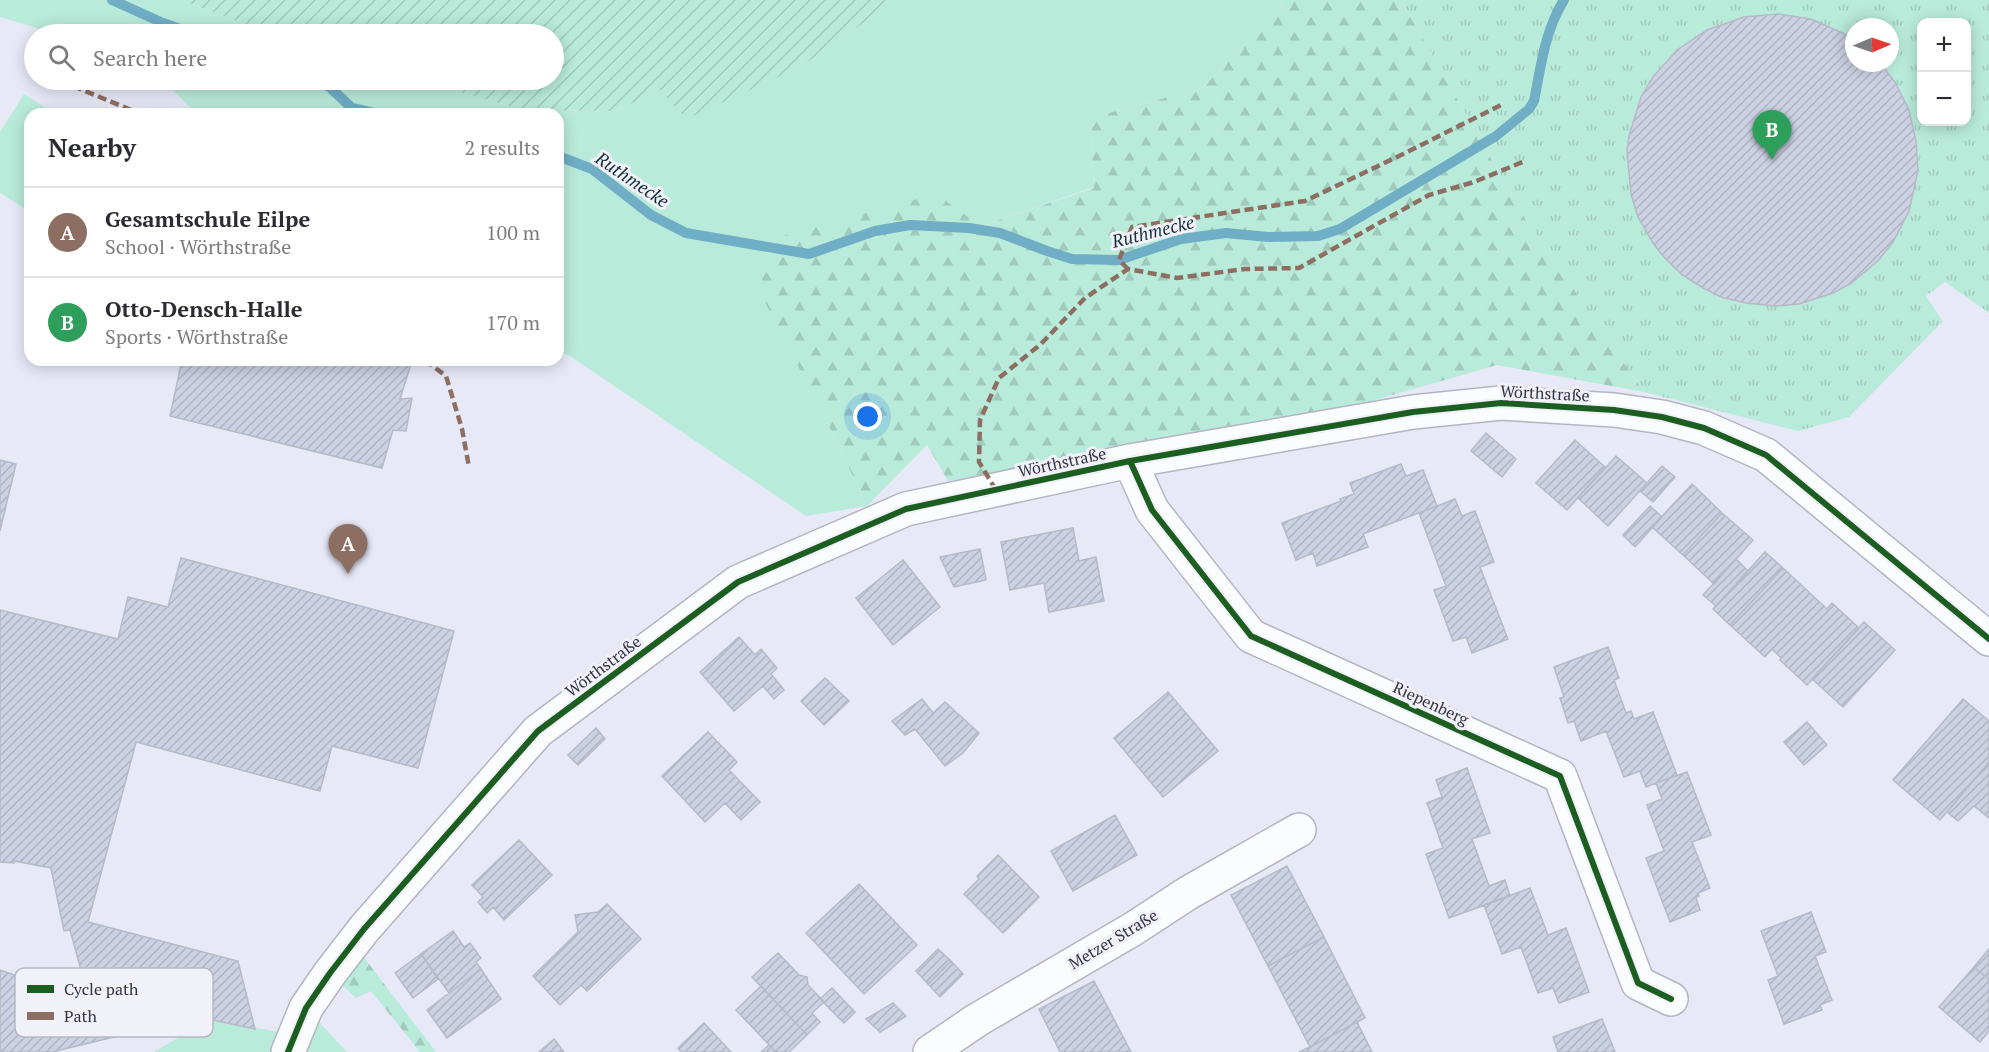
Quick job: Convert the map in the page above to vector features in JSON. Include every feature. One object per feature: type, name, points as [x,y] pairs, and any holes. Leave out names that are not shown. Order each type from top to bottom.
[{"type":"street","name":"Wörthstraße","points":[[288,1052],[306,1008],[364,929],[538,730],[738,582],[906,509],[1130,461],[1413,412],[1501,403],[1614,410],[1662,417],[1704,428],[1766,455],[1989,639]]},
{"type":"street","name":"Riepenberg","points":[[1130,461],[1152,510],[1251,636],[1560,776],[1638,983],[1671,999]]},
{"type":"street","name":"Metzer Straße","points":[[930,1052],[977,1020],[1133,929],[1188,893],[1299,830]]},
{"type":"green space","points":[[0,0],[182,0],[244,24],[24,24],[0,17]]},
{"type":"green space","points":[[182,0],[889,0],[882,10],[800,67],[686,119],[660,90],[615,111],[517,108],[452,90],[564,90],[564,24],[244,24]]},
{"type":"green space","points":[[889,0],[1277,0],[1283,6],[1202,88],[1090,118],[1094,187],[981,226],[935,194],[827,422],[867,506],[806,516],[564,354],[564,110],[615,111],[660,90],[800,67],[882,10]]},
{"type":"green space","points":[[1277,0],[1401,0],[1526,220],[1644,392],[1497,365],[1340,410],[948,481],[927,445],[867,506],[827,422],[751,275],[778,237],[936,194],[981,226],[1094,188],[1090,118],[1202,88],[1283,6]]},
{"type":"green space","points":[[1401,0],[1989,0],[1989,313],[1945,282],[1926,296],[1943,321],[1849,417],[1798,431],[1644,392],[1526,220]]},
{"type":"green space","points":[[173,90],[452,90],[517,108],[191,108]]},
{"type":"green space","points":[[24,94],[46,108],[24,108],[24,208],[0,193],[0,132]]},
{"type":"green space","points":[[353,943],[436,1052],[420,1052],[371,991],[356,998],[330,973]]},
{"type":"green space","points":[[306,1008],[347,1052],[154,1052],[180,1037],[213,1037],[213,1019],[295,1035]]},
{"type":"building","points":[[1778,14],[1811,19],[1845,34],[1845,72],[1887,72],[1895,82],[1909,110],[1916,141],[1918,171],[1909,211],[1893,242],[1878,261],[1850,284],[1833,293],[1799,304],[1775,306],[1746,303],[1721,297],[1681,274],[1653,243],[1638,217],[1631,194],[1627,151],[1629,136],[1641,97],[1653,77],[1677,50],[1707,30],[1744,17]]},
{"type":"building","points":[[181,366],[410,366],[400,399],[412,398],[406,431],[393,430],[382,468],[170,416]]},
{"type":"building","points":[[1486,433],[1516,459],[1502,477],[1471,451]]},
{"type":"building","points":[[1575,440],[1605,467],[1567,510],[1536,483]]},
{"type":"building","points":[[1616,456],[1647,483],[1608,526],[1578,498]]},
{"type":"building","points":[[0,460],[16,464],[0,531]]},
{"type":"building","points":[[1401,464],[1406,476],[1423,470],[1437,506],[1363,534],[1368,547],[1317,566],[1313,553],[1296,560],[1282,523],[1341,501],[1340,499],[1354,494],[1350,483]]},
{"type":"building","points":[[1662,466],[1675,477],[1653,502],[1640,491]]},
{"type":"building","points":[[1692,484],[1722,513],[1683,555],[1652,527]]},
{"type":"building","points":[[1455,499],[1462,516],[1475,511],[1494,562],[1480,567],[1508,639],[1472,653],[1466,637],[1453,641],[1434,590],[1446,586],[1419,513]]},
{"type":"building","points":[[1650,506],[1662,517],[1635,547],[1623,535]]},
{"type":"building","points":[[1722,513],[1753,540],[1714,584],[1683,555]]},
{"type":"building","points":[[1073,528],[1079,561],[1096,557],[1104,601],[1049,612],[1044,583],[1010,590],[1001,542]]},
{"type":"building","points":[[980,549],[986,580],[954,587],[940,557]]},
{"type":"building","points":[[1765,552],[1783,568],[1730,625],[1713,609]]},
{"type":"building","points":[[181,558],[454,631],[418,768],[332,746],[320,791],[136,742],[88,922],[238,961],[255,1029],[213,1020],[213,968],[80,968],[70,930],[64,931],[51,868],[14,861],[14,863],[0,862],[0,610],[118,639],[128,597],[168,607]]},
{"type":"building","points":[[1736,559],[1748,571],[1716,606],[1703,595]]},
{"type":"building","points":[[903,560],[940,607],[893,645],[856,598]]},
{"type":"building","points":[[1783,568],[1827,609],[1832,603],[1859,628],[1807,685],[1780,660],[1781,658],[1772,649],[1765,657],[1730,625]]},
{"type":"building","points":[[1864,622],[1895,650],[1843,707],[1812,679]]},
{"type":"building","points":[[739,637],[755,655],[761,649],[777,668],[771,674],[784,690],[774,699],[763,686],[734,711],[700,672]]},
{"type":"building","points":[[1608,647],[1619,678],[1614,680],[1626,713],[1631,711],[1634,719],[1653,712],[1677,775],[1646,787],[1640,771],[1624,777],[1606,731],[1581,741],[1574,721],[1568,723],[1560,698],[1564,697],[1554,667]]},
{"type":"building","points":[[825,678],[849,701],[824,725],[801,701]]},
{"type":"building","points":[[1168,692],[1218,751],[1163,797],[1114,738]]},
{"type":"building","points":[[922,699],[933,713],[945,702],[979,733],[963,753],[945,766],[915,729],[905,735],[892,721]]},
{"type":"building","points":[[1963,699],[1989,721],[1989,762],[1940,820],[1893,780]]},
{"type":"building","points":[[1807,722],[1827,745],[1804,765],[1784,742]]},
{"type":"building","points":[[596,728],[605,739],[578,765],[568,755]]},
{"type":"building","points":[[708,732],[737,762],[729,770],[760,802],[741,820],[725,803],[705,822],[662,776]]},
{"type":"building","points":[[1989,762],[1989,818],[1974,806],[1958,821],[1947,812]]},
{"type":"building","points":[[1467,768],[1490,833],[1472,839],[1489,886],[1505,880],[1510,896],[1449,918],[1426,854],[1443,848],[1427,803],[1442,797],[1436,780]]},
{"type":"building","points":[[1687,772],[1711,835],[1692,842],[1710,888],[1698,893],[1699,896],[1696,898],[1700,910],[1670,922],[1646,858],[1664,851],[1647,805],[1662,799],[1656,783]]},
{"type":"building","points":[[1115,815],[1137,855],[1073,891],[1051,851]]},
{"type":"building","points":[[519,840],[552,875],[504,920],[493,907],[487,913],[478,902],[483,897],[472,885]]},
{"type":"building","points":[[998,855],[1039,897],[1003,933],[964,894],[979,879],[977,876]]},
{"type":"building","points":[[1287,866],[1324,937],[1268,966],[1231,895]]},
{"type":"building","points":[[859,884],[917,945],[864,994],[806,933]]},
{"type":"building","points":[[1530,888],[1548,935],[1566,928],[1589,992],[1559,1003],[1553,988],[1538,993],[1521,947],[1502,954],[1484,905]]},
{"type":"building","points":[[607,904],[641,939],[587,991],[581,985],[560,1005],[533,976],[578,932],[575,915],[598,912]]},
{"type":"building","points":[[1811,912],[1826,952],[1815,956],[1832,1000],[1820,1005],[1822,1010],[1784,1024],[1768,980],[1778,976],[1761,931]]},
{"type":"building","points":[[453,931],[464,947],[470,943],[481,958],[476,962],[481,969],[449,993],[421,954]]},
{"type":"building","points":[[1324,937],[1365,1018],[1310,1047],[1268,966]]},
{"type":"building","points":[[938,949],[951,961],[928,984],[916,971]]},
{"type":"building","points":[[1989,949],[1989,980],[1974,967]]},
{"type":"building","points":[[778,953],[799,975],[807,977],[808,985],[824,1002],[812,1013],[820,1022],[807,1035],[752,977]]},
{"type":"building","points":[[421,954],[438,979],[413,998],[395,973]]},
{"type":"building","points":[[951,961],[963,974],[940,997],[928,984]]},
{"type":"building","points":[[1974,967],[1989,980],[1989,1031],[1980,1042],[1939,1007]]},
{"type":"building","points":[[481,969],[501,999],[447,1038],[427,1010]]},
{"type":"building","points":[[0,970],[15,975],[15,1037],[114,1037],[52,1052],[0,1052]]},
{"type":"building","points":[[1094,981],[1131,1052],[1060,1052],[1039,1009]]},
{"type":"building","points":[[761,986],[807,1035],[789,1052],[776,1052],[736,1010]]},
{"type":"building","points":[[832,988],[855,1012],[844,1023],[820,999]]},
{"type":"building","points":[[893,1003],[906,1016],[880,1032],[866,1019]]},
{"type":"building","points":[[1602,1019],[1615,1052],[1558,1052],[1553,1037]]},
{"type":"building","points":[[1357,1022],[1372,1052],[1299,1052],[1310,1047]]},
{"type":"building","points":[[704,1023],[731,1052],[681,1052],[678,1048]]},
{"type":"building","points":[[554,1039],[564,1052],[539,1052]]},
{"type":"building","points":[[769,1045],[776,1052],[761,1052]]},
{"type":"waterway","name":"Ruthmecke","points":[[112,0],[166,24]]},
{"type":"waterway","name":"Ruthmecke","points":[[564,158],[592,169],[651,215],[686,233],[809,254],[875,231],[910,225],[969,228],[1000,233],[1072,259],[1119,260],[1181,239],[1226,233],[1268,237],[1318,236],[1340,229],[1496,136],[1529,109],[1534,101],[1548,36],[1564,0]]},
{"type":"waterway","name":"Ruthmecke","points":[[333,90],[352,108]]},
{"type":"marked path","points":[[83,90],[126,108]]},
{"type":"marked path","points":[[1128,269],[1119,260],[1132,227],[1305,201],[1503,104]]},
{"type":"marked path","points":[[996,490],[979,462],[980,420],[999,378],[1041,344],[1085,298],[1128,269],[1177,278],[1245,269],[1299,268],[1429,195],[1474,182],[1525,161]]},
{"type":"marked path","points":[[433,366],[446,376],[462,429],[469,467]]},
{"type":"cycle path","points":[[288,1052],[306,1008],[364,929],[538,731],[738,582],[906,509],[1130,461],[1413,412],[1501,403],[1614,410],[1662,417],[1704,428],[1766,455],[1989,639]]},
{"type":"cycle path","points":[[1130,461],[1152,510],[1251,636],[1560,776],[1638,983],[1671,999]]},
{"type":"place","name":"Otto-Densch-Halle","points":[[1772,160]]},
{"type":"place","name":"Gesamtschule Eilpe","points":[[348,574]]}]
